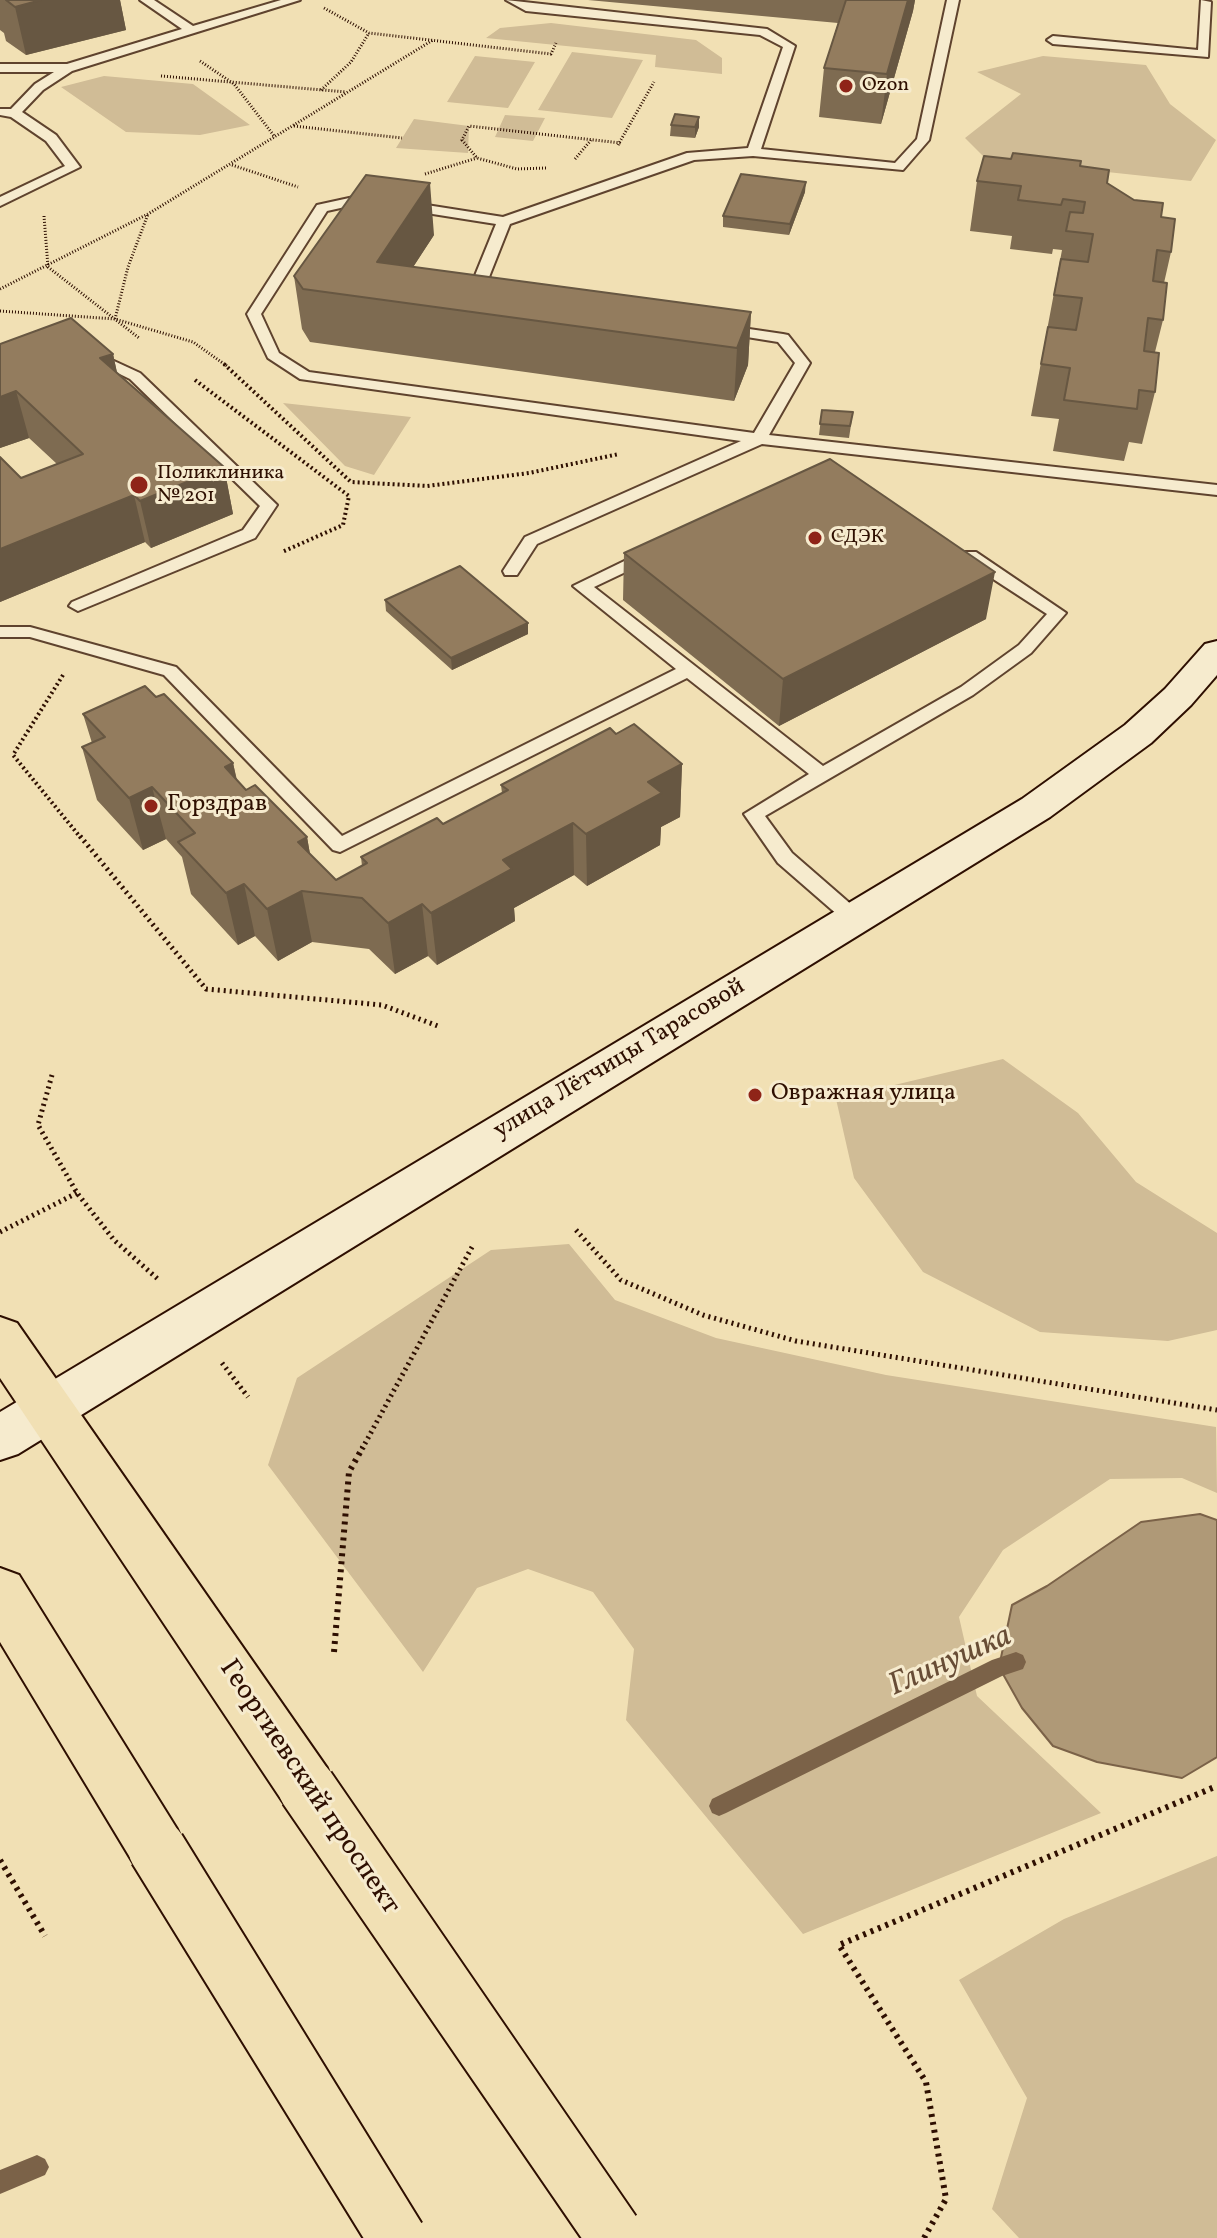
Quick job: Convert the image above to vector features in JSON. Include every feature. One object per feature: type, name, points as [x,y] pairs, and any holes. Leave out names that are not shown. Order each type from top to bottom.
[{"type":"main road","name":"улица Лётчицы Тарасовой","points":[[0,1438],[1087,773],[1168,706],[1217,652]]},
{"type":"main road","name":"Георгиевский проспект","points":[[0,1338],[614,2235]]},
{"type":"main road","points":[[0,1593],[397,2238]]},
{"type":"lane","points":[[146,0],[191,30]]},
{"type":"lane","points":[[0,202],[73,167],[51,138],[7,112],[39,87],[68,68],[294,0]]},
{"type":"lane","points":[[512,0],[526,8],[763,32],[789,46],[753,152]]},
{"type":"lane","points":[[953,0],[923,140],[898,167],[753,152],[692,156],[504,221],[363,199],[322,208],[254,314],[273,355],[305,376],[759,439],[1217,490]]},
{"type":"lane","points":[[1053,40],[1204,54],[1206,2]]},
{"type":"lane","points":[[0,68],[68,68]]},
{"type":"lane","points":[[504,221],[481,278],[509,299],[524,301]]},
{"type":"lane","points":[[511,571],[531,541],[759,439],[803,363],[783,338],[707,327]]},
{"type":"lane","points":[[70,353],[83,350],[135,376],[269,505],[249,534],[78,606]]},
{"type":"lane","points":[[854,918],[785,858],[754,814],[967,691],[1025,649],[1057,613],[952,545]]},
{"type":"lane","points":[[667,546],[582,586],[822,775]]},
{"type":"lane","points":[[0,632],[30,632],[170,671],[340,845],[688,670]]},
{"type":"path","points":[[321,7],[369,33],[551,54],[571,13]]},
{"type":"path","points":[[320,90],[351,62],[369,33]]},
{"type":"path","points":[[166,38],[234,84],[275,137]]},
{"type":"path","points":[[0,289],[148,214],[433,40]]},
{"type":"path","points":[[157,75],[347,92]]},
{"type":"path","points":[[615,151],[654,82]]},
{"type":"path","points":[[293,126],[402,138]]},
{"type":"path","points":[[547,168],[517,169],[477,158],[462,140],[469,126],[619,143],[692,156]]},
{"type":"path","points":[[562,163],[577,159],[591,140]]},
{"type":"path","points":[[231,164],[309,191],[322,208]]},
{"type":"path","points":[[115,319],[128,267],[148,214]]},
{"type":"path","points":[[81,647],[13,755],[206,989],[382,1005],[438,1026]]},
{"type":"path","points":[[52,1075],[38,1125],[77,1193],[114,1240],[153,1272],[248,1397]]},
{"type":"path","points":[[0,1232],[77,1193]]},
{"type":"path","points":[[576,1230],[621,1280],[716,1319],[796,1341],[1217,1410]]},
{"type":"path","points":[[334,1652],[349,1472],[472,1247]]},
{"type":"path","points":[[924,2238],[946,2199],[926,2082],[839,1945],[1217,1786]]},
{"type":"path","points":[[0,1860],[45,1936]]},
{"type":"shaded area","points":[[551,23],[696,40],[722,58],[722,74],[655,67],[656,55],[486,38],[500,28]]},
{"type":"shaded area","points":[[572,52],[643,60],[612,118],[538,110]]},
{"type":"shaded area","points":[[475,56],[535,62],[508,108],[447,102]]},
{"type":"shaded area","points":[[1043,56],[1146,65],[1170,104],[1216,140],[1191,181],[986,159],[965,138],[1021,94],[977,72]]},
{"type":"shaded area","points":[[104,76],[193,84],[250,125],[200,135],[126,132],[61,87]]},
{"type":"shaded area","points":[[505,115],[545,118],[533,141],[495,137]]},
{"type":"shaded area","points":[[414,119],[469,126],[468,153],[396,148]]},
{"type":"shaded area","points":[[283,403],[411,417],[374,475],[345,466]]},
{"type":"shaded area","points":[[1003,1059],[1078,1113],[1136,1182],[1217,1233],[1217,1330],[1168,1341],[1040,1332],[923,1272],[854,1178],[836,1099]]},
{"type":"shaded area","points":[[569,1244],[615,1300],[716,1338],[886,1375],[1216,1427],[1217,1493],[1182,1478],[1110,1479],[1003,1550],[959,1617],[977,1696],[1101,1813],[803,1934],[626,1720],[634,1649],[593,1592],[528,1569],[477,1588],[423,1672],[268,1465],[297,1378],[491,1250]]},
{"type":"shaded area","points":[[1200,1514],[1217,1520],[1217,1757],[1182,1778],[1097,1762],[1053,1746],[1022,1708],[999,1667],[1012,1605],[1047,1586],[1141,1522]]},
{"type":"shaded area","points":[[1217,1856],[1217,2238],[1019,2238],[992,2209],[1027,2098],[959,1980],[1064,1919]]},
{"type":"building","points":[[6,0],[41,0],[15,7]]},
{"type":"building","points":[[846,0],[908,0],[887,74],[824,68]]},
{"type":"building","points":[[675,114],[699,117],[695,127],[671,125]]},
{"type":"building","points":[[1013,153],[1081,161],[1080,166],[1109,170],[1107,183],[1134,200],[1163,203],[1161,217],[1175,219],[1171,252],[1157,250],[1153,281],[1167,283],[1163,320],[1148,318],[1144,351],[1159,353],[1155,392],[1139,390],[1137,409],[1064,400],[1070,368],[1041,364],[1048,327],[1076,330],[1082,298],[1054,295],[1061,259],[1088,262],[1093,234],[1066,231],[1070,212],[1083,213],[1085,202],[1063,199],[1061,205],[1018,200],[1021,186],[977,181],[984,156],[1011,159]]},
{"type":"building","points":[[741,174],[806,182],[790,224],[723,216]]},
{"type":"building","points":[[366,175],[430,183],[377,262],[751,312],[737,348],[303,289],[294,276]]},
{"type":"building","points":[[71,318],[113,354],[100,358],[224,467],[140,501],[134,495],[0,549],[0,457],[21,478],[83,454],[16,391],[0,397],[0,344]]},
{"type":"building","points":[[822,410],[853,412],[850,426],[820,424]]},
{"type":"building","points":[[830,459],[995,572],[783,679],[624,553]]},
{"type":"building","points":[[460,566],[528,623],[451,658],[385,600]]},
{"type":"building","points":[[145,686],[156,697],[164,694],[233,763],[225,767],[246,790],[255,785],[307,837],[298,842],[336,880],[367,863],[361,857],[437,818],[443,824],[508,790],[501,785],[610,728],[616,734],[634,724],[682,764],[648,782],[662,793],[586,834],[573,823],[503,860],[512,869],[431,913],[422,904],[388,923],[362,898],[302,891],[267,909],[244,884],[226,893],[178,842],[195,833],[152,787],[129,798],[82,747],[105,737],[83,714]]},
{"type":"waterway","name":"Глинушка","points":[[719,1806],[999,1667],[1016,1662]]},
{"type":"waterway","name":"Глинушка","points":[[0,2182],[37,2167]]},
{"type":"place","name":"Ozon","points":[[846,86]]},
{"type":"place","name":"Поликлиника № 201","points":[[139,485]]},
{"type":"place","name":"СДЭК","points":[[815,538]]},
{"type":"place","name":"Горздрав","points":[[151,806]]},
{"type":"place","name":"Овражная улица","points":[[755,1095]]}]
